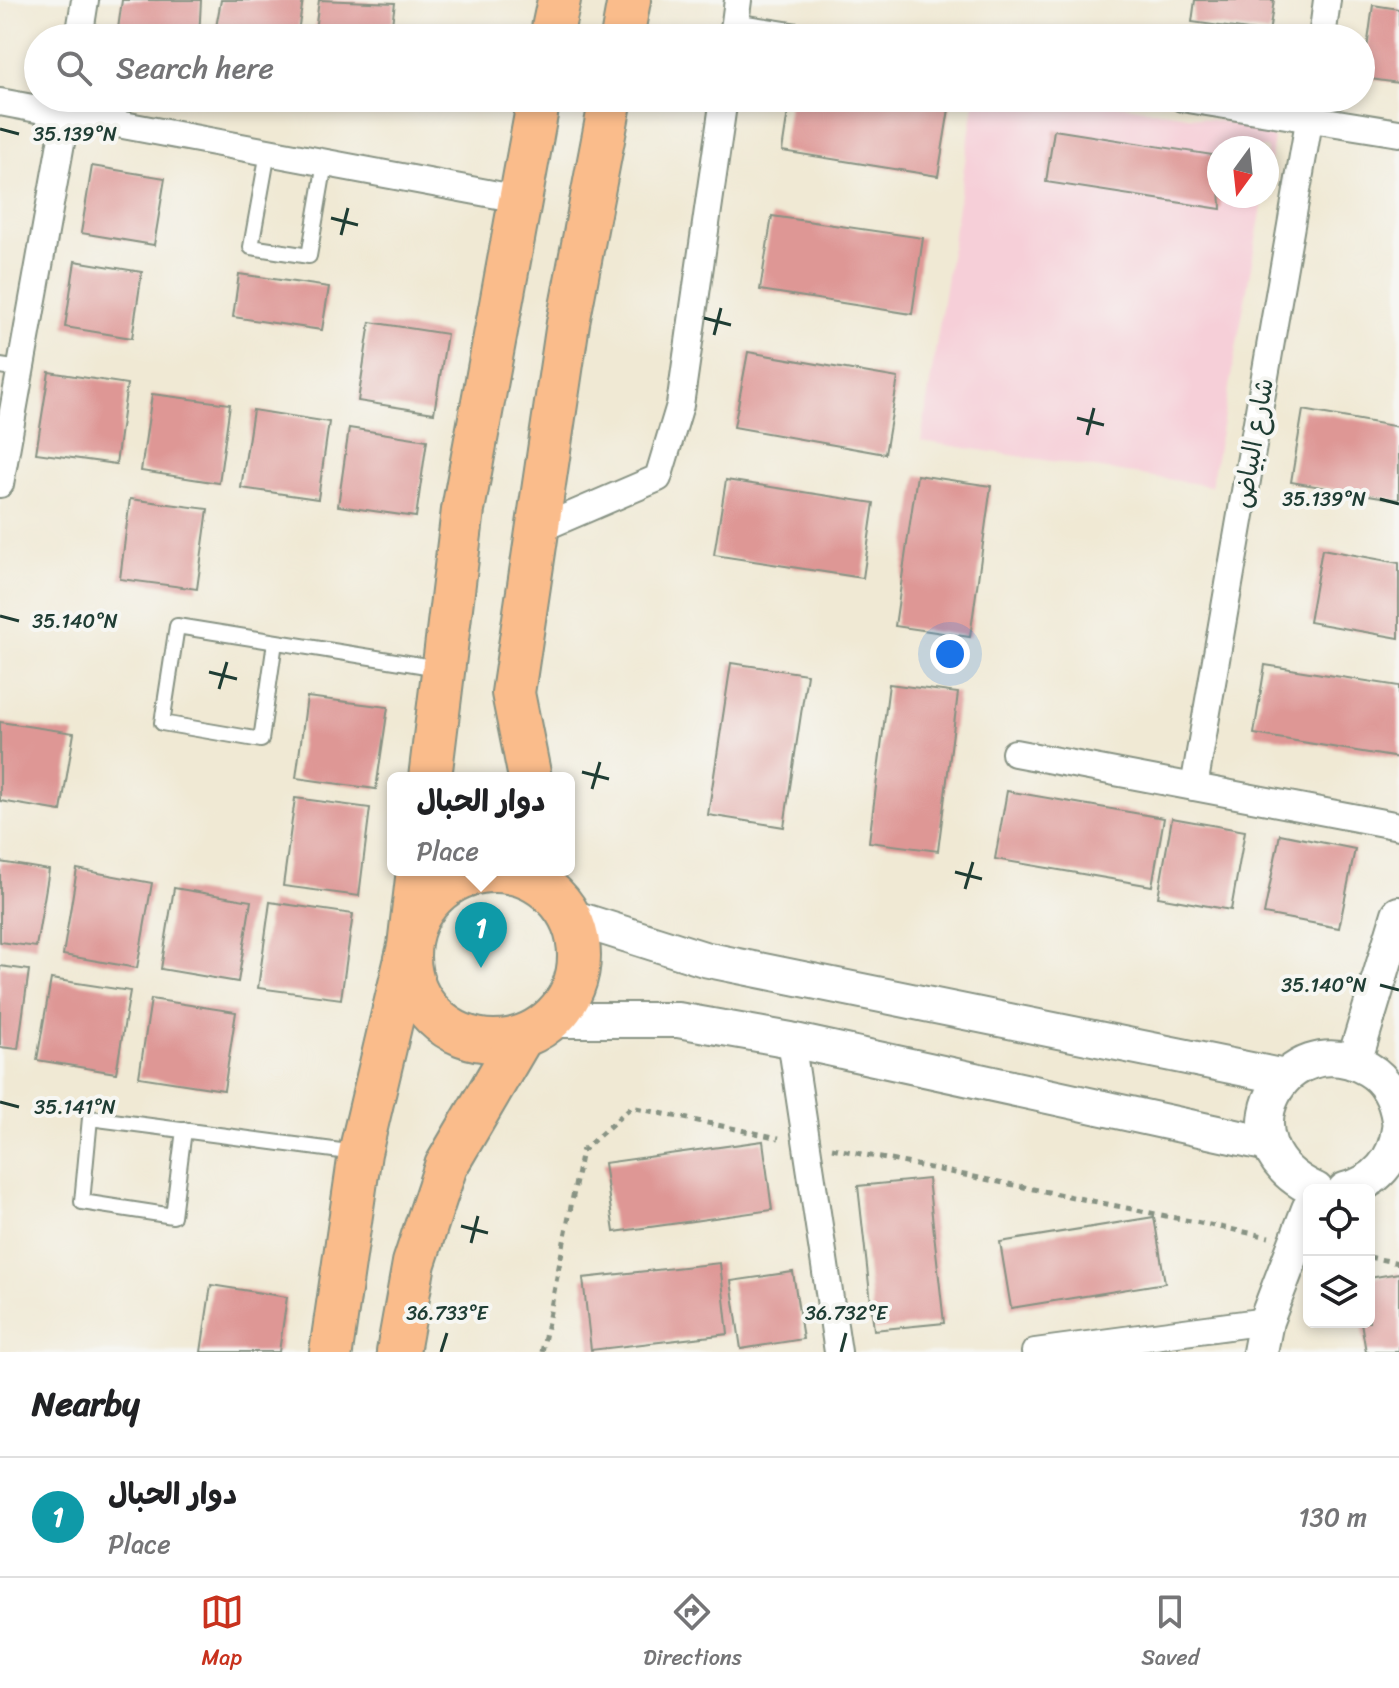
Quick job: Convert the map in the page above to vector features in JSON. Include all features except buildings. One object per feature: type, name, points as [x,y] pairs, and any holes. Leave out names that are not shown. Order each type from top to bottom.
[{"type":"main road","points":[[554,24],[559,0]]},
{"type":"main road","points":[[625,24],[629,0]]},
{"type":"main road","points":[[431,772],[463,510],[536,112]]},
{"type":"main road","points":[[529,772],[513,693],[568,323],[608,112]]},
{"type":"main road","points":[[417,876],[409,946],[410,974],[420,1001],[439,1022],[464,1037],[493,1042],[537,1029]]},
{"type":"main road","points":[[331,1352],[360,1153],[416,920],[431,897],[453,881],[467,876]]},
{"type":"main road","points":[[405,1345],[414,1263],[446,1166],[537,1029],[570,998],[579,971],[580,943],[558,894],[521,876]]},
{"type":"street","points":[[81,24],[85,0]]},
{"type":"street","points":[[734,24],[738,0]]},
{"type":"street","points":[[1324,24],[1327,0]]},
{"type":"street","points":[[0,102],[24,103]]},
{"type":"street","points":[[0,484],[11,367],[66,112]]},
{"type":"street","points":[[93,112],[268,152],[519,199]]},
{"type":"street","points":[[537,530],[658,478],[680,405],[722,112]]},
{"type":"street","name":"شارع البياض","points":[[1194,787],[1310,112]]},
{"type":"street","points":[[1325,112],[1399,133]]},
{"type":"street","points":[[1015,753],[1399,826]]},
{"type":"street","points":[[558,894],[704,959],[1285,1077]]},
{"type":"street","points":[[1354,1062],[1399,914]]},
{"type":"street","points":[[537,1029],[678,1020],[791,1040],[1268,1144]]},
{"type":"street","points":[[791,1040],[838,1352]]},
{"type":"street","points":[[1303,1184],[1279,1165],[1268,1144],[1267,1109],[1285,1077],[1300,1066],[1318,1060],[1354,1062],[1373,1072],[1388,1087],[1398,1116],[1390,1174],[1366,1184]]},
{"type":"street","points":[[1035,1352],[1263,1337],[1303,1224]]},
{"type":"lane","points":[[268,152],[251,247],[309,256],[325,163]]},
{"type":"lane","points":[[275,642],[261,740],[162,723],[177,626],[444,668]]},
{"type":"lane","points":[[184,1130],[173,1216],[82,1202],[90,1118],[184,1130],[360,1153]]},
{"type":"path","points":[[542,1352],[582,1151],[631,1107],[1296,1242]]},
{"type":"path","points":[[1375,1258],[1399,1263]]},
{"type":"shaded area","points":[[973,112],[1164,112],[1263,128],[1271,136],[1207,136],[1207,208],[1262,208],[1211,486],[921,441]]},
{"type":"place","name":"دوار الحبال","points":[[481,968]]}]
